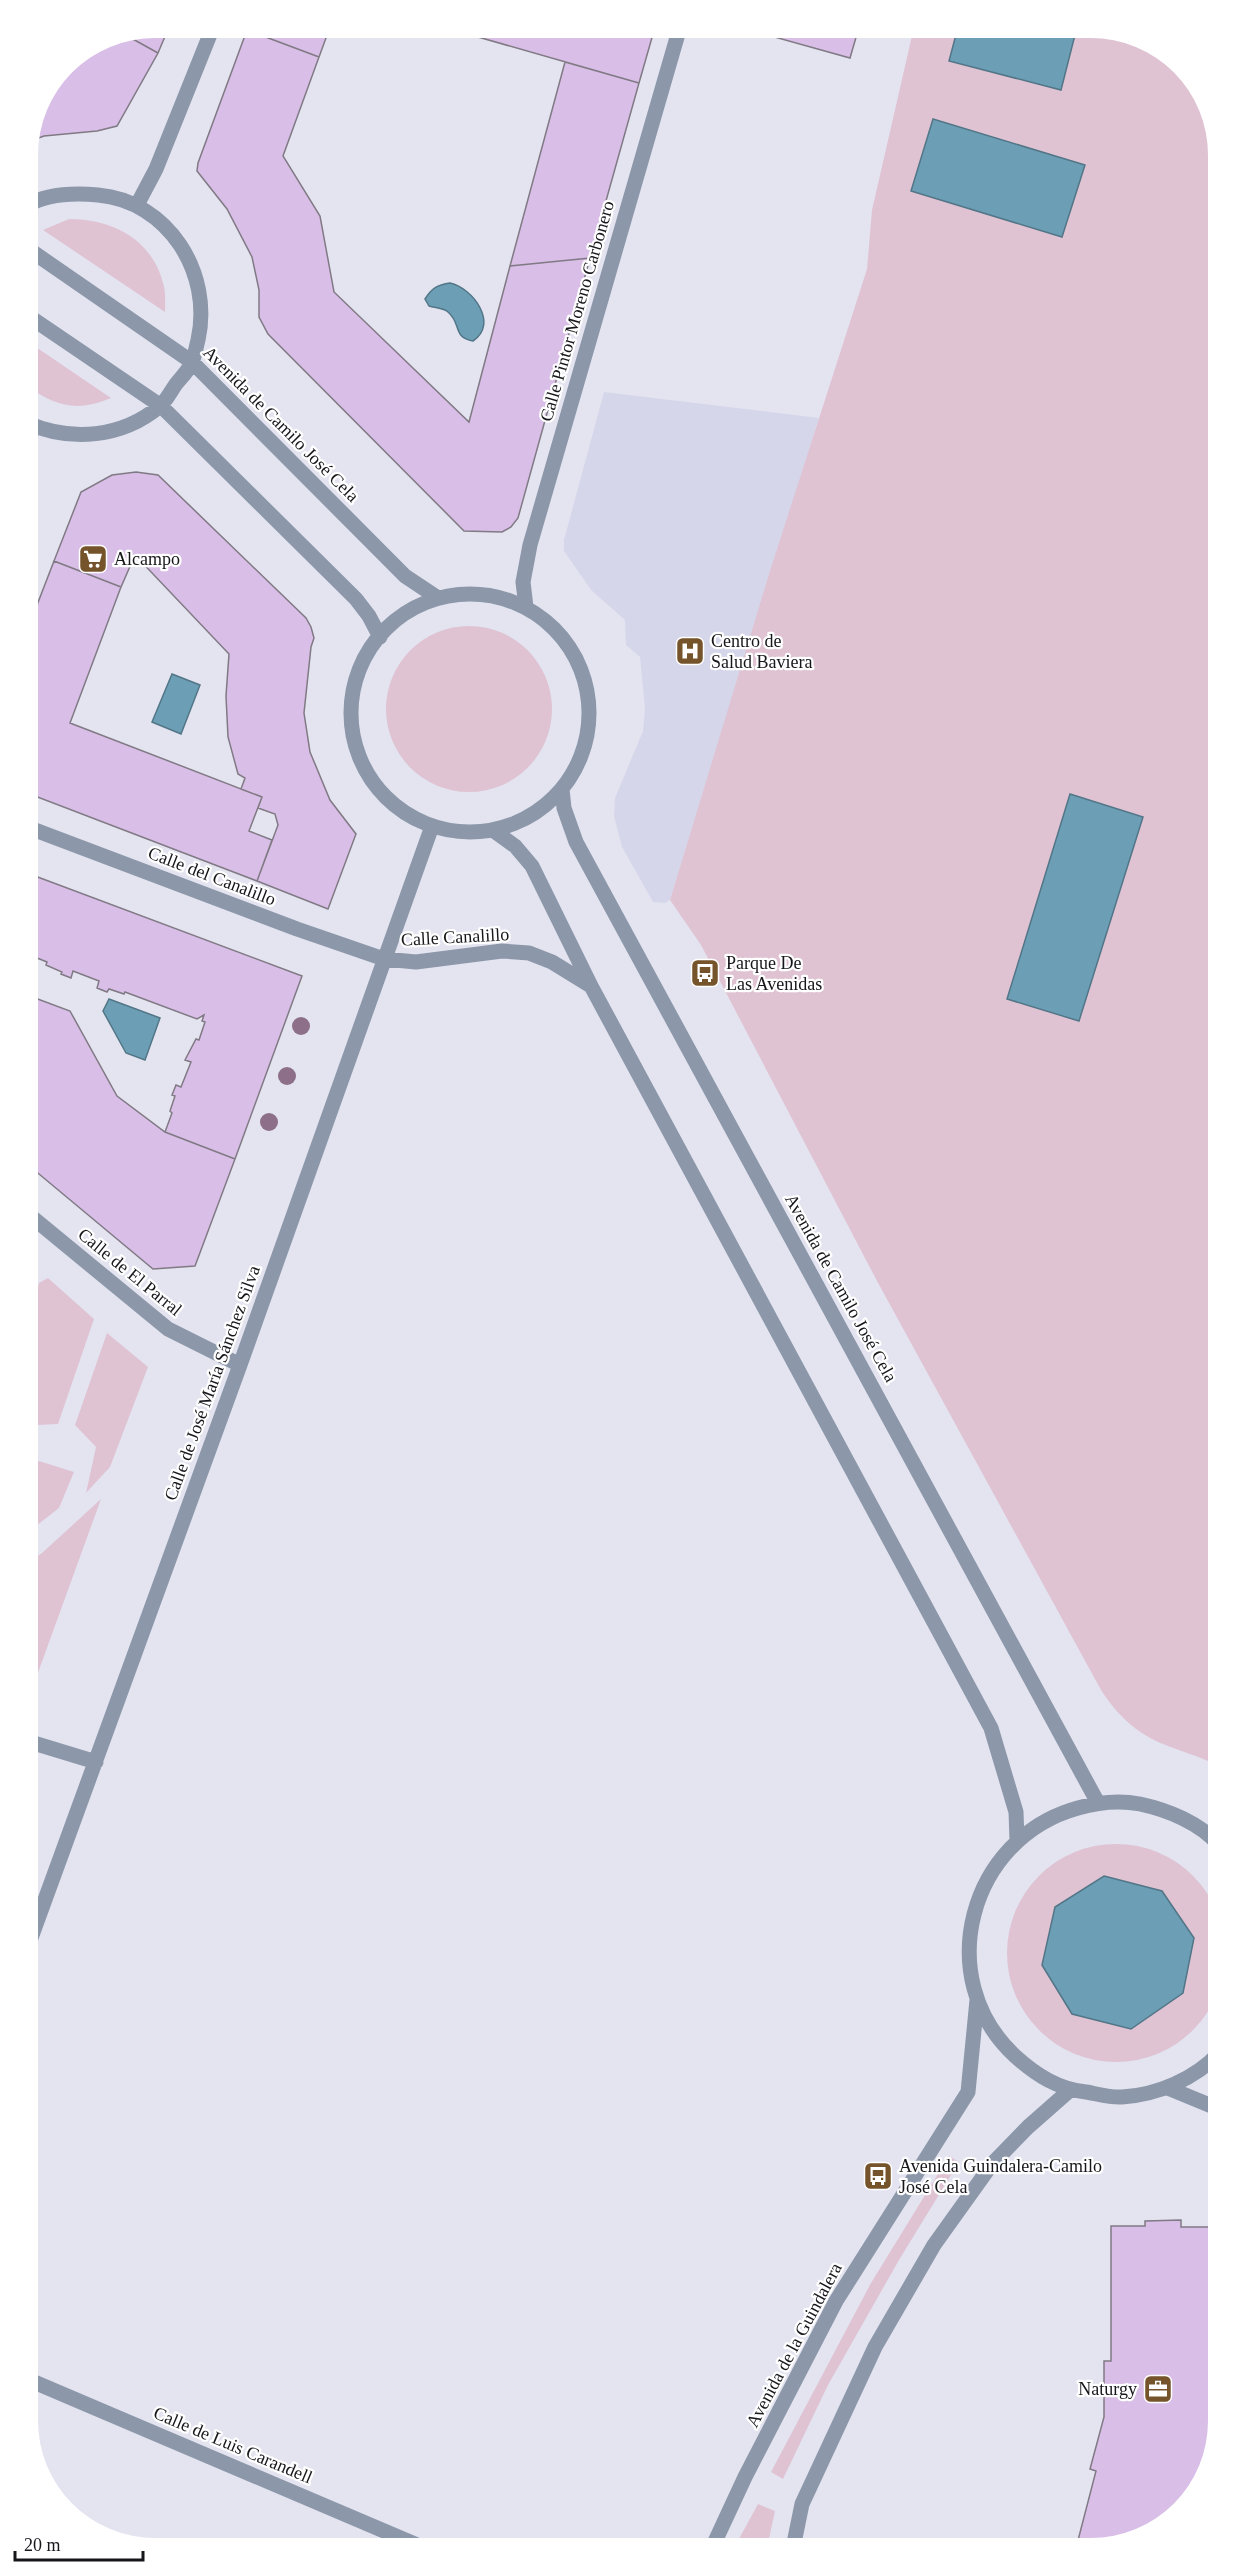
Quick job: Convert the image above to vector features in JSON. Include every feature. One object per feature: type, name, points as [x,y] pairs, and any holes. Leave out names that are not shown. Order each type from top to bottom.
[{"type":"street","points":[[137,205],[156,169],[209,38]]},
{"type":"street","name":"Calle Pintor Moreno Carbonero","points":[[526,607],[523,582],[530,545],[677,38]]},
{"type":"street","points":[[38,203],[71,193],[112,196],[137,205],[163,222],[180,243],[198,281],[202,322],[192,362],[160,406],[126,427],[87,436],[46,431],[38,428]]},
{"type":"street","name":"Avenida de Camilo José Cela","points":[[38,256],[192,362],[405,576],[438,598]]},
{"type":"street","points":[[38,323],[160,406],[356,599],[369,616],[380,637]]},
{"type":"street","points":[[476,594],[501,598],[526,607],[547,621],[571,649],[586,684],[590,721],[581,758],[562,789],[531,816],[494,831],[470,833],[431,829],[382,795],[362,765],[352,729],[352,693],[364,658],[393,622],[410,610],[438,598],[476,594]]},
{"type":"street","name":"Avenida de Camilo José Cela","points":[[562,789],[564,808],[576,842],[1098,1803]]},
{"type":"street","name":"Calle de José María Sánchez Silva","points":[[38,1919],[240,1365],[431,829]]},
{"type":"street","name":"Calle del Canalillo","points":[[38,831],[297,929],[384,959]]},
{"type":"street","points":[[494,831],[514,846],[532,866],[591,986],[991,1728],[1016,1812],[1017,1840]]},
{"type":"street","name":"Calle Canalillo","points":[[384,959],[416,962],[502,951],[529,953],[552,962],[591,986]]},
{"type":"street","name":"Calle de El Parral","points":[[38,1222],[168,1329],[240,1365]]},
{"type":"street","points":[[38,1744],[96,1762]]},
{"type":"street","points":[[1208,1834],[1164,1809],[1128,1802],[1098,1803],[1054,1815],[1017,1840],[994,1866],[973,1910],[968,1954],[977,2000],[999,2041],[1034,2073],[1070,2090],[1121,2097],[1168,2088],[1208,2064]]},
{"type":"street","name":"Avenida de la Guindalera","points":[[717,2538],[745,2477],[836,2301],[968,2092],[977,2000]]},
{"type":"street","points":[[1168,2088],[1208,2104]]},
{"type":"street","points":[[795,2538],[802,2504],[870,2358],[934,2245],[992,2164],[1028,2127],[1070,2090]]},
{"type":"street","name":"Calle de Luis Carandell","points":[[38,2384],[398,2537]]},
{"type":"shaded area","points":[[911,38],[1099,38],[1122,41],[1150,53],[1174,72],[1193,96],[1200,110],[1206,132],[1208,147],[1208,1761],[1142,1733],[1119,1714],[1101,1690],[877,1281],[701,945],[670,900],[770,571],[867,269],[872,210]]},
{"type":"shaded area","points":[[69,219],[85,220],[115,228],[140,243],[158,268],[165,290],[165,312],[43,230]]},
{"type":"shaded area","points":[[38,348],[111,398],[78,406],[48,399],[38,393]]},
{"type":"shaded area","name":"Centro de Salud Baviera","points":[[604,392],[819,418],[670,900],[665,903],[653,902],[622,847],[614,816],[615,798],[643,731],[645,709],[640,657],[626,645],[625,620],[591,590],[564,551],[564,540]]},
{"type":"shaded area","points":[[469,626],[501,633],[515,640],[527,651],[538,663],[545,677],[552,709],[545,741],[538,755],[527,767],[515,778],[501,785],[469,792],[437,785],[423,778],[411,767],[400,755],[393,741],[386,709],[393,677],[400,663],[411,651],[423,640],[437,633]]},
{"type":"shaded area","points":[[48,1278],[94,1319],[58,1424],[38,1425],[39,1283]]},
{"type":"shaded area","points":[[107,1333],[148,1367],[110,1467],[86,1493],[96,1447],[75,1425]]},
{"type":"shaded area","points":[[38,1461],[74,1472],[59,1508],[38,1524]]},
{"type":"shaded area","points":[[101,1499],[38,1673],[38,1556]]},
{"type":"shaded area","points":[[1116,1844],[1137,1846],[1167,1857],[1185,1869],[1208,1896],[1208,2010],[1193,2030],[1167,2049],[1148,2057],[1127,2061],[1105,2061],[1084,2057],[1065,2049],[1047,2037],[1032,2022],[1020,2004],[1012,1985],[1008,1964],[1008,1942],[1012,1921],[1020,1902],[1032,1884],[1047,1869],[1065,1857],[1095,1846]]},
{"type":"shaded area","points":[[949,2156],[959,2162],[899,2260],[828,2385],[783,2479],[771,2472],[871,2283]]},
{"type":"shaded area","points":[[758,2504],[775,2511],[769,2538],[740,2538]]},
{"type":"water","points":[[955,38],[1074,38],[1061,90],[949,61]]},
{"type":"water","points":[[933,119],[1085,165],[1062,237],[911,191]]},
{"type":"water","points":[[450,283],[467,292],[480,307],[484,325],[480,334],[473,341],[462,336],[448,312],[429,306],[425,299],[435,288]]},
{"type":"water","points":[[172,674],[200,685],[181,734],[152,722]]},
{"type":"water","points":[[1070,794],[1143,817],[1079,1021],[1007,999]]},
{"type":"water","points":[[109,999],[160,1018],[145,1060],[126,1053],[103,1011]]},
{"type":"water","points":[[1104,1876],[1162,1891],[1194,1938],[1183,1993],[1131,2029],[1072,2014],[1042,1965],[1055,1907]]},
{"type":"building","points":[[164,38],[158,53],[134,40]]},
{"type":"building","points":[[244,38],[268,38],[319,57],[283,156],[320,216],[334,292],[469,422],[510,266],[590,258],[518,518],[511,527],[502,532],[464,531],[268,334],[259,317],[259,290],[252,257],[227,209],[197,171]]},
{"type":"building","points":[[268,38],[326,38],[319,57]]},
{"type":"building","points":[[482,38],[652,38],[639,83]]},
{"type":"building","points":[[778,38],[856,38],[850,58]]},
{"type":"building","points":[[134,40],[158,53],[117,126],[97,131],[39,138],[41,124],[57,90],[77,67],[90,57],[110,46]]},
{"type":"building","points":[[565,62],[639,83],[590,258],[510,266]]},
{"type":"building","points":[[136,472],[158,475],[306,618],[311,627],[314,638],[304,713],[310,752],[330,800],[356,834],[328,909],[257,881],[278,825],[275,814],[258,808],[262,797],[241,789],[245,778],[238,774],[228,737],[226,696],[229,654],[135,555],[121,587],[54,561],[81,492],[112,475]]},
{"type":"building","points":[[54,561],[121,587],[70,723],[262,797],[249,831],[272,840],[257,881],[38,797],[38,602]]},
{"type":"building","points":[[38,877],[302,976],[235,1159],[165,1132],[172,1113],[170,1111],[175,1096],[172,1095],[176,1085],[181,1087],[191,1062],[185,1060],[196,1039],[199,1040],[205,1022],[202,1021],[204,1015],[197,1019],[125,992],[124,994],[109,989],[107,992],[97,988],[99,981],[73,971],[71,978],[46,965],[47,962],[38,958]]},
{"type":"building","points":[[38,999],[70,1011],[117,1096],[165,1132],[235,1159],[195,1266],[153,1269],[38,1173]]},
{"type":"building","name":"Naturgy","points":[[1181,2220],[1181,2227],[1208,2227],[1208,2420],[1205,2451],[1189,2485],[1179,2498],[1150,2522],[1136,2529],[1114,2535],[1079,2538],[1096,2471],[1090,2469],[1104,2417],[1104,2361],[1111,2361],[1111,2226],[1145,2226],[1145,2221]]},
{"type":"place","name":"Alcampo","points":[[93,559]]},
{"type":"place","name":"Centro de Salud Baviera","points":[[690,651]]},
{"type":"place","name":"Parque De Las Avenidas","points":[[705,973]]},
{"type":"place","name":"Avenida Guindalera-Camilo José Cela","points":[[878,2176]]},
{"type":"place","name":"Naturgy","points":[[1158,2389]]}]
